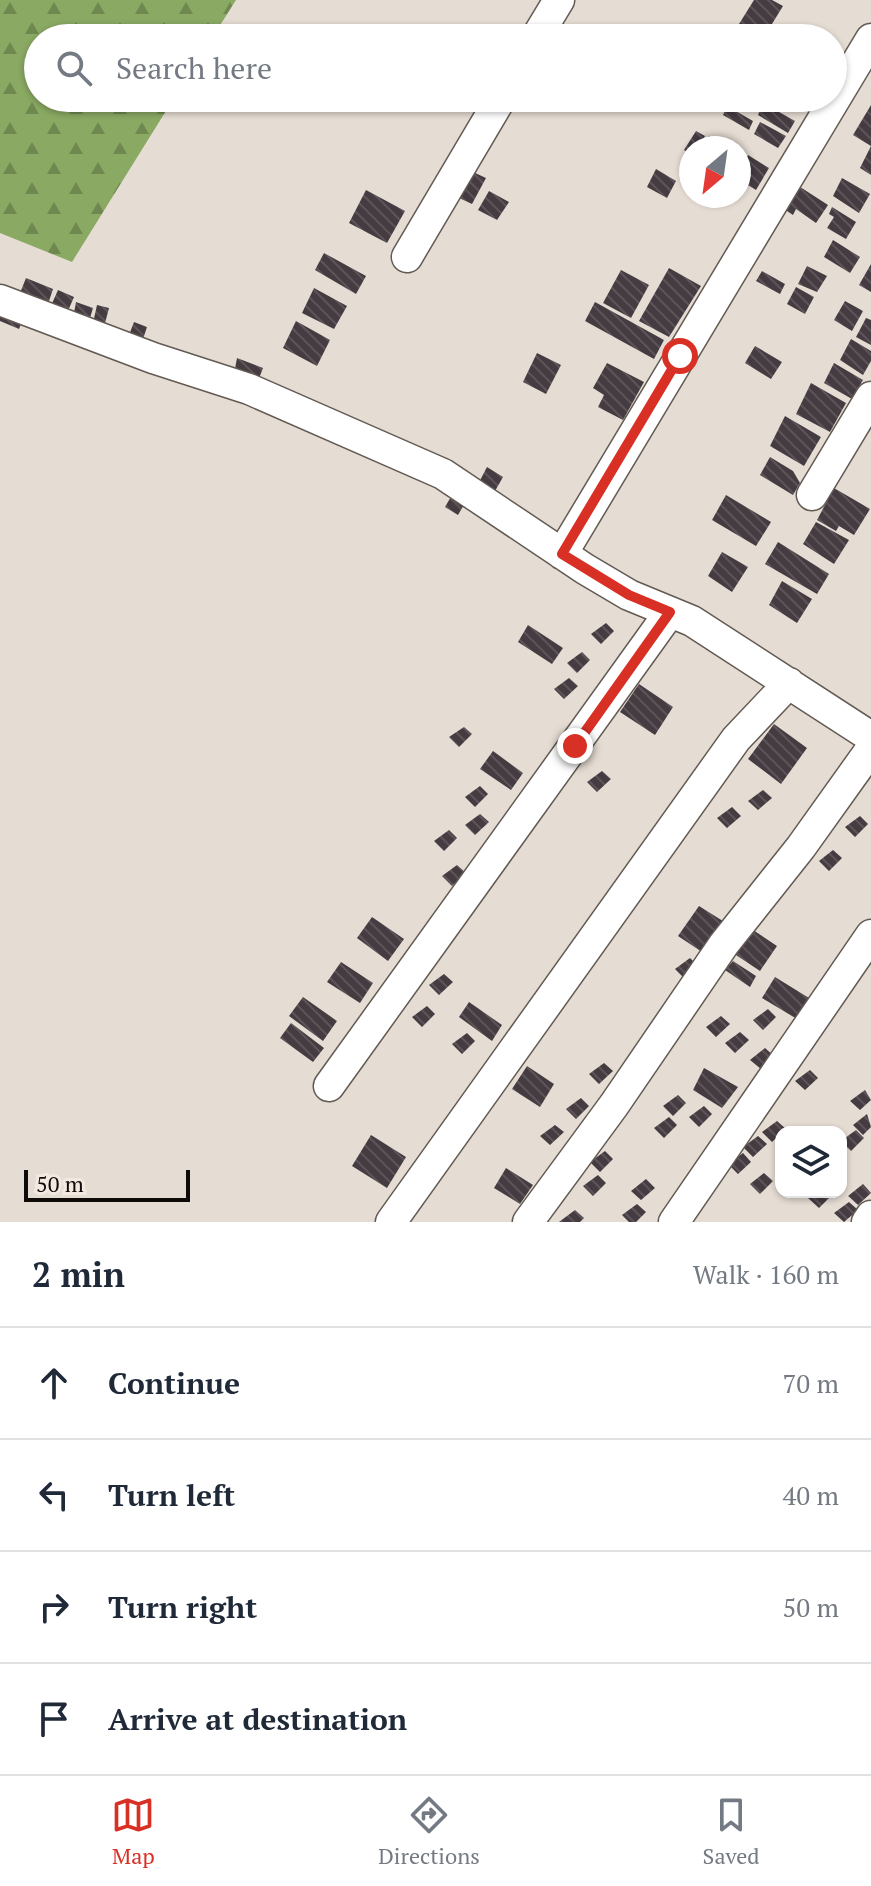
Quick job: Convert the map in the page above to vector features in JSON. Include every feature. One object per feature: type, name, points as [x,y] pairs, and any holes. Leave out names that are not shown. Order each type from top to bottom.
[{"type":"street","points":[[544,24],[559,0]]},
{"type":"street","points":[[847,79],[871,39]]},
{"type":"street","points":[[407,257],[493,112]]},
{"type":"street","points":[[562,554],[827,112]]},
{"type":"street","points":[[0,300],[153,358],[249,389],[443,474],[562,554],[629,595],[692,621],[789,683],[839,720],[871,737]]},
{"type":"street","points":[[812,495],[871,397]]},
{"type":"street","points":[[329,1086],[670,612]]},
{"type":"street","points":[[391,1222],[736,739],[789,683]]},
{"type":"street","points":[[528,1222],[614,1105],[724,944],[801,847],[871,749]]},
{"type":"street","points":[[674,1222],[871,935]]},
{"type":"street","points":[[867,1222],[871,1216]]},
{"type":"green space","points":[[0,0],[236,0],[221,24],[24,24],[24,112],[165,112],[72,262],[0,233]]},
{"type":"building","points":[[754,0],[772,0],[783,6],[772,24],[739,24]]},
{"type":"building","points":[[871,105],[871,146],[853,135]]},
{"type":"building","points":[[724,112],[737,112],[753,121],[749,130],[723,115]]},
{"type":"building","points":[[759,112],[779,112],[795,121],[788,133],[758,115]]},
{"type":"building","points":[[760,122],[786,136],[778,148],[754,134]]},
{"type":"building","points":[[871,146],[871,175],[860,168]]},
{"type":"building","points":[[751,157],[769,168],[756,190],[751,187]]},
{"type":"building","points":[[656,169],[676,181],[667,198],[647,187]]},
{"type":"building","points":[[473,172],[486,178],[472,204],[457,197]]},
{"type":"building","points":[[842,178],[870,194],[859,213],[833,196]]},
{"type":"building","points":[[794,183],[828,205],[816,223],[796,209],[793,215],[779,206]]},
{"type":"building","points":[[366,190],[405,211],[387,243],[349,223]]},
{"type":"building","points":[[489,191],[509,202],[497,220],[478,210]]},
{"type":"building","points":[[832,207],[856,222],[846,239],[827,228],[834,217],[829,214]]},
{"type":"building","points":[[833,240],[860,257],[850,273],[824,257]]},
{"type":"building","points":[[324,253],[366,276],[356,294],[315,270]]},
{"type":"building","points":[[871,264],[871,292],[859,285]]},
{"type":"building","points":[[807,266],[827,276],[817,292],[798,284]]},
{"type":"building","points":[[669,268],[701,286],[669,337],[639,321]]},
{"type":"building","points":[[621,270],[649,285],[631,318],[603,303]]},
{"type":"building","points":[[762,271],[785,284],[780,294],[756,281]]},
{"type":"building","points":[[26,278],[53,289],[48,304],[20,293]]},
{"type":"building","points":[[796,287],[814,297],[805,314],[787,304]]},
{"type":"building","points":[[314,288],[347,306],[334,329],[302,313]]},
{"type":"building","points":[[58,290],[74,297],[67,313],[50,308]]},
{"type":"building","points":[[845,301],[863,311],[852,331],[834,320]]},
{"type":"building","points":[[76,302],[93,308],[90,318],[74,313]]},
{"type":"building","points":[[595,302],[664,340],[654,359],[585,321]]},
{"type":"building","points":[[0,305],[24,316],[19,329],[0,321]]},
{"type":"building","points":[[97,305],[109,308],[104,327],[93,323]]},
{"type":"building","points":[[866,318],[871,320],[871,345],[856,337]]},
{"type":"building","points":[[296,321],[330,340],[317,366],[283,348]]},
{"type":"building","points":[[134,322],[147,327],[143,339],[129,335]]},
{"type":"building","points":[[851,339],[871,351],[871,361],[863,375],[840,360]]},
{"type":"building","points":[[755,346],[782,362],[771,379],[745,363]]},
{"type":"building","points":[[537,353],[561,365],[546,394],[523,382]]},
{"type":"building","points":[[237,358],[263,368],[258,381],[234,374]]},
{"type":"building","points":[[607,363],[644,382],[623,420],[598,407],[604,395],[593,388]]},
{"type":"building","points":[[834,363],[863,380],[852,399],[824,383]]},
{"type":"building","points":[[811,383],[846,403],[830,432],[796,414]]},
{"type":"building","points":[[785,416],[821,437],[804,466],[770,446]]},
{"type":"building","points":[[770,457],[793,471],[800,483],[793,495],[760,475]]},
{"type":"building","points":[[487,467],[503,477],[491,498],[476,488]]},
{"type":"building","points":[[834,488],[870,509],[854,535],[839,526],[836,531],[817,520]]},
{"type":"building","points":[[452,495],[465,503],[458,515],[445,507]]},
{"type":"building","points":[[726,495],[771,522],[756,546],[712,520]]},
{"type":"building","points":[[816,522],[849,540],[834,564],[803,544]]},
{"type":"building","points":[[778,542],[829,574],[817,594],[765,564]]},
{"type":"building","points":[[722,552],[748,567],[732,592],[708,576]]},
{"type":"building","points":[[782,581],[812,599],[797,623],[769,605]]},
{"type":"building","points":[[606,623],[614,631],[601,644],[591,634]]},
{"type":"building","points":[[528,625],[563,648],[552,664],[518,642]]},
{"type":"building","points":[[582,652],[590,660],[577,673],[567,663]]},
{"type":"building","points":[[569,678],[578,686],[564,699],[554,689]]},
{"type":"building","points":[[639,684],[673,707],[655,735],[620,712]]},
{"type":"building","points":[[774,724],[807,748],[781,784],[748,759]]},
{"type":"building","points":[[464,727],[472,734],[459,747],[449,737]]},
{"type":"building","points":[[493,751],[523,773],[511,790],[480,769]]},
{"type":"building","points":[[602,771],[611,779],[597,792],[587,782]]},
{"type":"building","points":[[480,786],[488,794],[475,807],[465,797]]},
{"type":"building","points":[[763,790],[772,798],[758,810],[748,801]]},
{"type":"building","points":[[732,807],[741,816],[727,828],[717,818]]},
{"type":"building","points":[[480,814],[489,822],[475,835],[465,825]]},
{"type":"building","points":[[860,816],[868,824],[855,837],[845,827]]},
{"type":"building","points":[[449,830],[457,838],[444,851],[434,841]]},
{"type":"building","points":[[833,850],[842,858],[829,871],[819,861]]},
{"type":"building","points":[[457,865],[466,873],[452,886],[442,876]]},
{"type":"building","points":[[699,906],[726,923],[705,954],[678,936]]},
{"type":"building","points":[[372,917],[404,939],[388,961],[357,938]]},
{"type":"building","points":[[750,928],[777,946],[760,971],[733,953]]},
{"type":"building","points":[[690,958],[698,966],[685,979],[675,969]]},
{"type":"building","points":[[733,961],[756,976],[750,987],[725,970]]},
{"type":"building","points":[[341,962],[373,983],[360,1003],[327,982]]},
{"type":"building","points":[[444,974],[453,982],[439,995],[429,985]]},
{"type":"building","points":[[775,977],[809,998],[797,1019],[762,998]]},
{"type":"building","points":[[303,997],[337,1021],[323,1041],[289,1016]]},
{"type":"building","points":[[469,1002],[502,1025],[492,1041],[459,1017]]},
{"type":"building","points":[[427,1006],[435,1014],[422,1027],[412,1017]]},
{"type":"building","points":[[768,1009],[776,1017],[763,1030],[753,1020]]},
{"type":"building","points":[[721,1016],[730,1024],[716,1037],[706,1027]]},
{"type":"building","points":[[291,1023],[324,1048],[313,1062],[280,1038]]},
{"type":"building","points":[[740,1032],[749,1040],[735,1053],[725,1043]]},
{"type":"building","points":[[467,1033],[475,1041],[462,1054],[452,1044]]},
{"type":"building","points":[[765,1048],[774,1056],[761,1069],[750,1060]]},
{"type":"building","points":[[604,1063],[613,1071],[599,1084],[589,1074]]},
{"type":"building","points":[[527,1066],[554,1084],[540,1107],[512,1089]]},
{"type":"building","points":[[704,1068],[738,1087],[722,1108],[693,1090]]},
{"type":"building","points":[[810,1070],[818,1078],[805,1090],[795,1081]]},
{"type":"building","points":[[865,1090],[871,1100],[860,1110],[850,1101]]},
{"type":"building","points":[[678,1095],[686,1103],[673,1116],[663,1106]]},
{"type":"building","points":[[581,1098],[589,1106],[576,1119],[566,1109]]},
{"type":"building","points":[[704,1106],[712,1114],[699,1127],[689,1117]]},
{"type":"building","points":[[867,1114],[871,1127],[863,1135],[853,1125]]},
{"type":"building","points":[[669,1117],[677,1125],[664,1138],[654,1128]]},
{"type":"building","points":[[777,1121],[783,1126],[775,1126],[775,1139],[772,1142],[762,1132]]},
{"type":"building","points":[[555,1125],[564,1132],[550,1145],[540,1136]]},
{"type":"building","points":[[856,1130],[864,1138],[851,1151],[847,1147],[847,1137]]},
{"type":"building","points":[[371,1135],[406,1157],[387,1188],[352,1166]]},
{"type":"building","points":[[758,1136],[767,1144],[753,1157],[743,1147]]},
{"type":"building","points":[[605,1151],[613,1159],[600,1172],[590,1162]]},
{"type":"building","points":[[743,1153],[751,1162],[738,1174],[728,1164]]},
{"type":"building","points":[[506,1168],[533,1185],[520,1204],[494,1188]]},
{"type":"building","points":[[764,1173],[773,1181],[760,1194],[750,1184]]},
{"type":"building","points":[[598,1175],[606,1183],[593,1196],[583,1186]]},
{"type":"building","points":[[646,1179],[655,1188],[641,1200],[631,1191]]},
{"type":"building","points":[[863,1184],[871,1193],[858,1205],[848,1196]]},
{"type":"building","points":[[808,1198],[829,1198],[819,1208]]},
{"type":"building","points":[[849,1202],[858,1210],[844,1222],[834,1213]]},
{"type":"building","points":[[637,1204],[646,1212],[636,1222],[629,1222],[622,1215]]},
{"type":"building","points":[[575,1210],[584,1218],[580,1222],[559,1222]]},
{"type":"route","points":[[575,746],[670,612],[629,595],[562,554],[680,356]]}]
